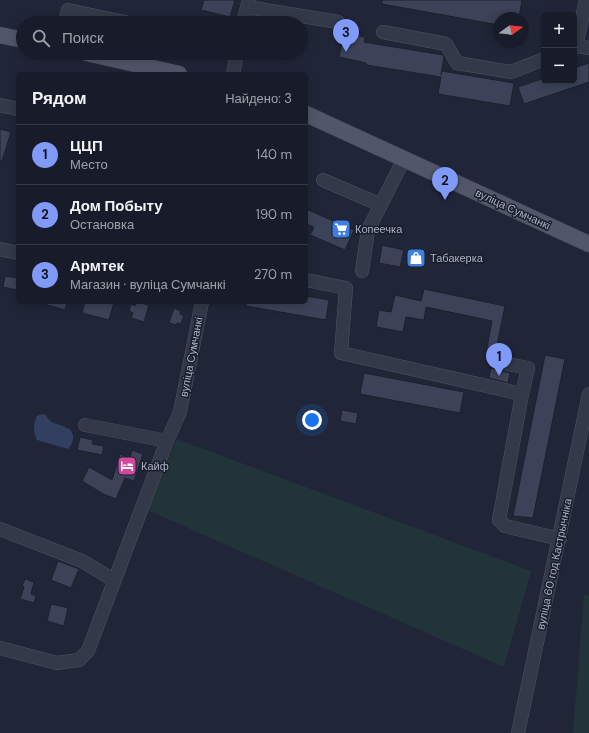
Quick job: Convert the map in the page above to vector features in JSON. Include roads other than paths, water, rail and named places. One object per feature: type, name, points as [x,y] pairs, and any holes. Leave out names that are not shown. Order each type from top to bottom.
[{"type":"main road","points":[[0,35],[16,38]]},
{"type":"main road","points":[[143,60],[174,72]]},
{"type":"main road","name":"вуліца Сумчанкі","points":[[308,115],[589,244]]},
{"type":"street","points":[[580,47],[586,0]]},
{"type":"street","points":[[245,16],[248,3],[338,22]]},
{"type":"street","points":[[383,32],[446,44],[457,64],[511,72],[541,60]]},
{"type":"street","points":[[233,72],[236,60]]},
{"type":"street","points":[[0,105],[16,109]]},
{"type":"street","points":[[362,271],[368,230],[404,159]]},
{"type":"street","points":[[323,180],[380,205]]},
{"type":"street","points":[[0,249],[16,253]]},
{"type":"street","points":[[308,280],[346,288],[340,353],[522,394]]},
{"type":"street","name":"вуліца Сумчанкі","points":[[0,648],[57,663],[79,660],[88,651],[167,441],[180,412],[202,304]]},
{"type":"street","points":[[502,363],[528,368],[499,520],[504,526],[560,539]]},
{"type":"street","name":"вуліца 60 год Кастрычніка","points":[[518,733],[560,539],[589,394]]},
{"type":"street","points":[[85,426],[167,441]]},
{"type":"street","points":[[0,529],[82,561],[114,580]]},
{"type":"water","points":[[42,414],[46,415],[50,421],[64,426],[72,432],[73,441],[68,449],[37,440],[34,425],[37,416]]},
{"type":"place","name":"Армтек","points":[[346,52]]},
{"type":"place","name":"Дом Побыту","points":[[445,200]]},
{"type":"place","name":"Копеечка","points":[[341,229]]},
{"type":"place","name":"Табакерка","points":[[416,258]]},
{"type":"place","name":"ЦЦП","points":[[499,376]]},
{"type":"place","name":"Кайф","points":[[127,466]]}]
